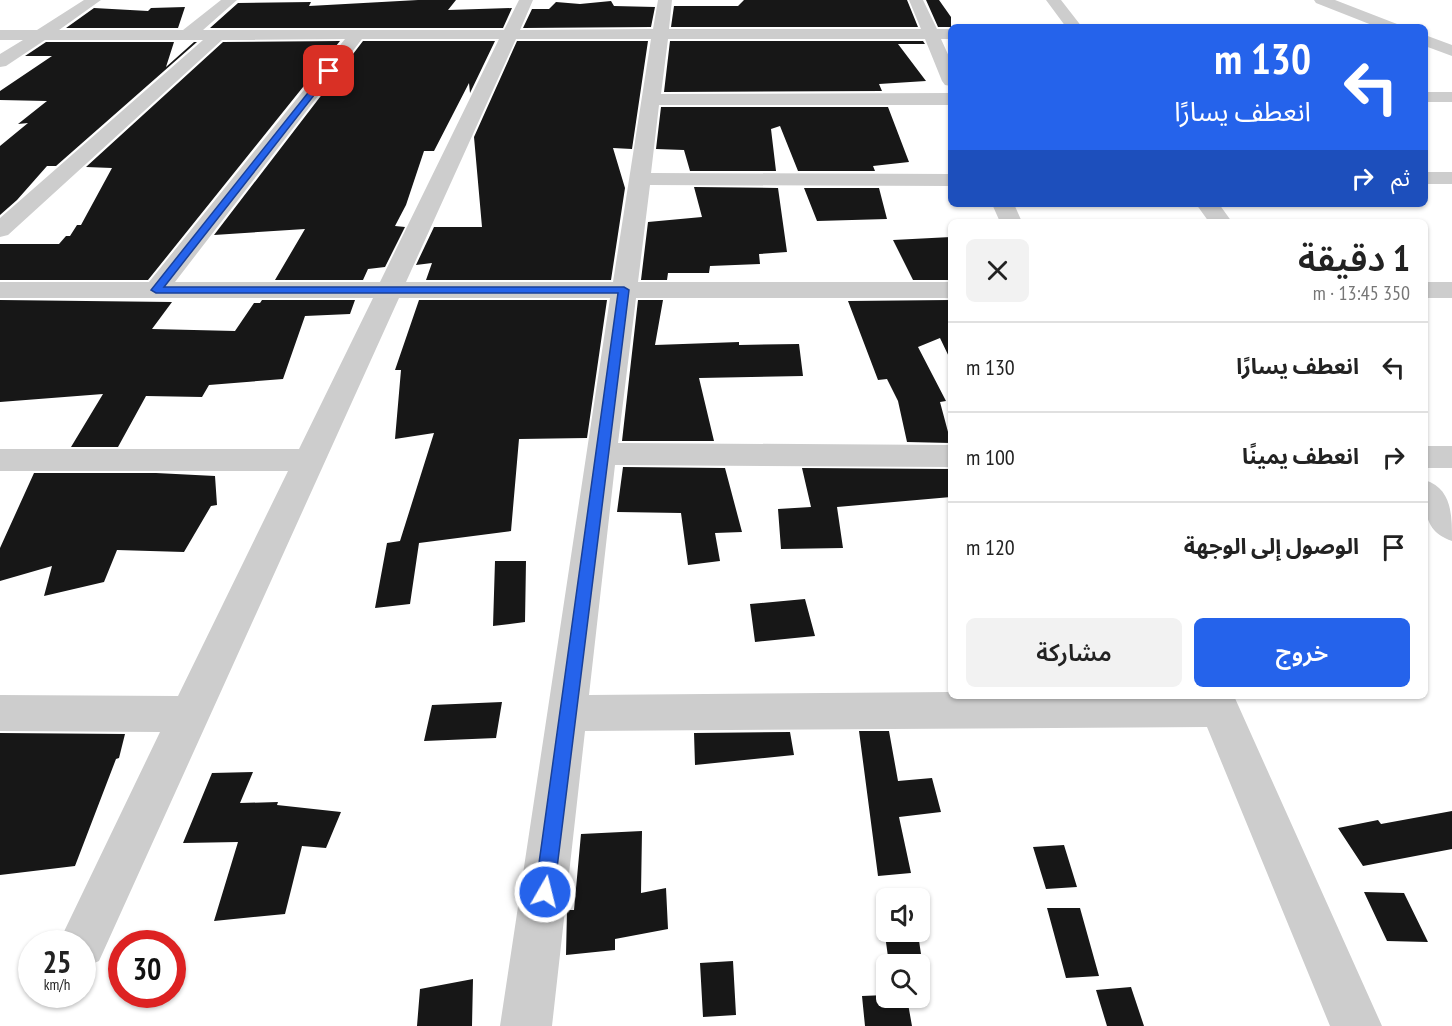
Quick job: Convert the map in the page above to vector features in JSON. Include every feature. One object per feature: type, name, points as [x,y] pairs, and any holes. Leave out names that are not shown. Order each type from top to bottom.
[{"type":"street","points":[[0,62],[94,0]]},
{"type":"street","points":[[188,34],[230,0]]},
{"type":"street","points":[[89,930],[526,0]]},
{"type":"street","points":[[526,1026],[569,713],[601,454],[665,0]]},
{"type":"street","points":[[916,0],[948,74]]},
{"type":"street","points":[[1053,0],[1072,24]]},
{"type":"street","points":[[1321,0],[1369,13],[1386,24]]},
{"type":"street","points":[[0,34],[948,34]]},
{"type":"street","points":[[0,230],[219,34]]},
{"type":"street","points":[[156,290],[358,34]]},
{"type":"street","points":[[1428,41],[1452,51]]},
{"type":"street","points":[[1428,97],[1452,97]]},
{"type":"street","points":[[651,100],[948,99]]},
{"type":"street","points":[[1428,178],[1452,178]]},
{"type":"street","points":[[640,179],[948,180]]},
{"type":"street","points":[[1209,207],[1219,219]]},
{"type":"street","points":[[0,290],[948,290]]},
{"type":"street","points":[[1428,290],[1452,290]]},
{"type":"street","points":[[601,454],[948,456]]},
{"type":"street","points":[[1428,457],[1452,457]]},
{"type":"street","points":[[0,460],[309,460]]},
{"type":"street","points":[[1428,496],[1452,528]]},
{"type":"street","points":[[569,713],[1217,703],[1356,1026]]},
{"type":"street","points":[[0,713],[190,714]]},
{"type":"building","points":[[456,0],[448,10],[512,8],[503,28],[210,28],[238,3],[311,2],[309,6]]},
{"type":"building","points":[[744,0],[907,0],[918,27],[671,27],[674,6],[738,6]]},
{"type":"building","points":[[926,0],[939,0],[951,17],[951,24],[948,24],[948,27],[938,27]]},
{"type":"building","points":[[611,1],[614,6],[655,7],[651,27],[523,28],[532,9],[549,9],[556,2],[580,4]]},
{"type":"building","points":[[185,7],[178,28],[66,28],[94,8],[148,11],[151,8]]},
{"type":"building","points":[[340,41],[148,280],[0,280],[0,244],[59,244],[66,236],[70,236],[77,225],[81,225],[112,168],[86,167],[223,42]]},
{"type":"building","points":[[363,41],[495,41],[470,93],[469,83],[434,151],[424,151],[406,205],[395,226],[405,227],[385,267],[368,269],[363,280],[275,280],[305,229],[214,235]]},
{"type":"building","points":[[517,41],[648,41],[632,149],[613,148],[625,188],[611,280],[426,280],[432,263],[416,265],[434,227],[482,227],[474,137]]},
{"type":"building","points":[[670,41],[923,41],[925,44],[898,44],[926,81],[879,84],[882,91],[664,92]]},
{"type":"building","points":[[46,42],[174,42],[166,67],[194,42],[197,42],[56,166],[47,166],[17,200],[0,215],[0,146],[28,123],[18,124],[47,101],[0,100],[0,91],[52,56],[25,56]]},
{"type":"building","points":[[661,107],[888,107],[909,162],[873,166],[875,171],[798,171],[780,126],[771,129],[776,171],[690,171],[684,150],[656,149]]},
{"type":"building","points":[[694,187],[778,188],[787,252],[759,254],[760,264],[710,266],[709,273],[668,273],[667,280],[641,280],[648,222],[702,217]]},
{"type":"building","points":[[804,188],[879,188],[887,219],[817,221]]},
{"type":"building","points":[[948,237],[948,280],[913,280],[893,240]]},
{"type":"building","points":[[0,300],[172,302],[152,329],[235,331],[254,303],[260,303],[262,300],[355,300],[350,314],[305,316],[283,379],[209,385],[202,397],[146,396],[118,447],[71,447],[103,394],[0,402]]},
{"type":"building","points":[[419,300],[607,300],[587,438],[519,439],[511,531],[419,543],[410,604],[375,608],[387,543],[400,541],[434,433],[395,439],[401,370],[395,370]]},
{"type":"building","points":[[638,300],[663,300],[655,345],[739,342],[739,345],[799,344],[803,376],[699,378],[714,441],[622,441]]},
{"type":"building","points":[[948,300],[948,355],[940,338],[918,347],[946,401],[940,402],[948,432],[948,443],[907,442],[898,401],[887,379],[878,380],[848,301]]},
{"type":"building","points":[[623,467],[725,468],[742,532],[715,533],[720,561],[688,565],[681,513],[617,512]]},
{"type":"building","points":[[802,468],[948,469],[948,497],[837,507],[843,548],[781,549],[778,509],[811,507]]},
{"type":"building","points":[[34,473],[156,473],[215,476],[217,505],[211,506],[184,552],[117,550],[104,582],[44,596],[52,566],[0,581],[0,548]]},
{"type":"building","points":[[495,561],[526,561],[525,622],[493,626]]},
{"type":"building","points":[[805,599],[815,636],[755,642],[750,604]]},
{"type":"building","points":[[502,702],[496,738],[424,741],[432,705]]},
{"type":"building","points":[[859,731],[889,731],[898,781],[932,778],[941,812],[899,817],[911,873],[878,876]]},
{"type":"building","points":[[790,732],[794,755],[695,765],[694,733]]},
{"type":"building","points":[[0,733],[125,734],[119,758],[116,759],[75,866],[0,875]]},
{"type":"building","points":[[253,772],[240,803],[278,802],[277,805],[341,812],[326,848],[302,846],[285,914],[214,921],[238,842],[183,843],[212,773]]},
{"type":"building","points":[[1452,811],[1452,849],[1363,866],[1338,828],[1378,820],[1381,824]]},
{"type":"building","points":[[642,831],[641,893],[666,888],[668,929],[615,939],[615,950],[566,955],[567,910],[574,910],[581,834]]},
{"type":"building","points":[[1064,845],[1077,887],[1046,889],[1033,847]]},
{"type":"building","points":[[1364,892],[1404,893],[1428,942],[1387,941]]},
{"type":"building","points":[[1047,908],[1080,908],[1099,976],[1066,978]]},
{"type":"building","points":[[886,942],[919,942],[921,954],[888,954]]},
{"type":"building","points":[[733,961],[736,1015],[703,1017],[700,963]]},
{"type":"building","points":[[473,979],[472,1026],[417,1026],[420,989]]},
{"type":"building","points":[[1131,987],[1144,1026],[1107,1026],[1096,990]]},
{"type":"building","points":[[876,995],[876,1008],[909,1008],[912,1026],[865,1026],[862,996]]},
{"type":"route","points":[[329,71],[156,290],[624,290],[545,892]]}]
